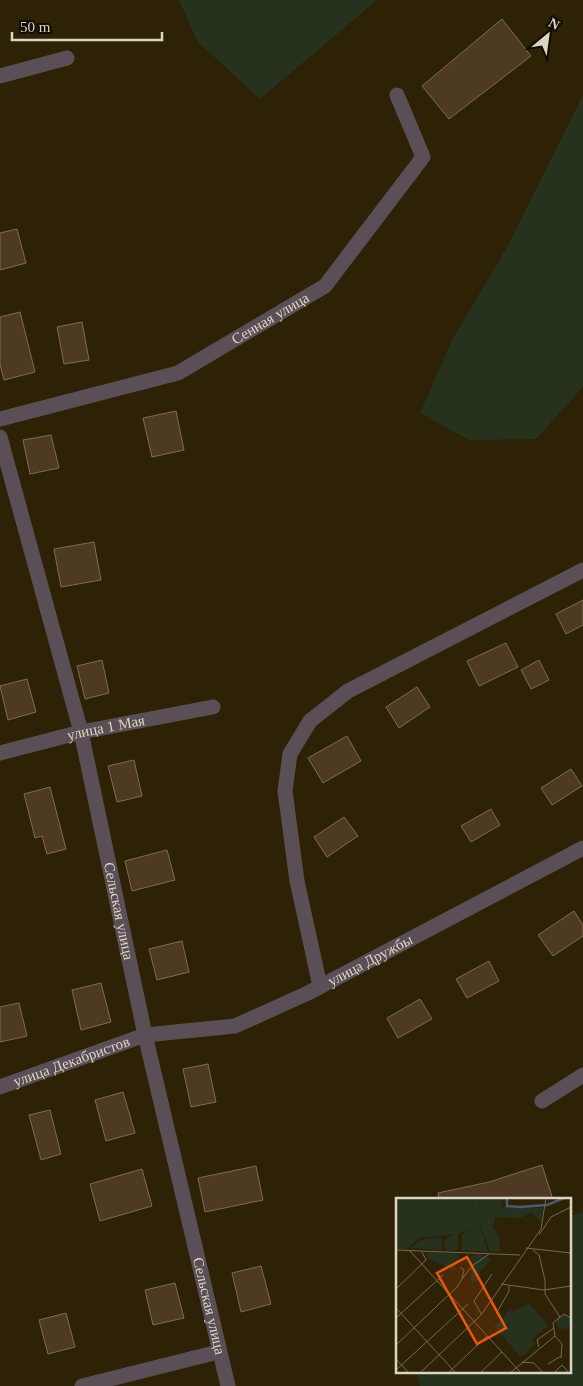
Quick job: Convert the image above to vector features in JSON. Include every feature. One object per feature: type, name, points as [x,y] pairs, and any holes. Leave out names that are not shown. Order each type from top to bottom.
[{"type":"street","points":[[0,76],[67,58]]},
{"type":"street","name":"Сенная улица","points":[[0,419],[178,373],[324,286],[423,157],[397,95]]},
{"type":"street","name":"Сельская улица","points":[[0,437],[81,732],[144,1035],[218,1352],[228,1386]]},
{"type":"street","points":[[320,986],[298,881],[285,791],[290,754],[310,721],[348,690],[583,570]]},
{"type":"street","name":"улица 1 Мая","points":[[0,753],[81,732],[213,707]]},
{"type":"street","name":"улица Дружбы","points":[[144,1035],[235,1026],[320,986],[583,848]]},
{"type":"street","name":"улица Декабристов","points":[[0,1087],[144,1035]]},
{"type":"street","points":[[542,1101],[583,1075]]},
{"type":"street","points":[[82,1386],[218,1352]]},
{"type":"green space","points":[[179,0],[377,0],[260,99],[198,42]]},
{"type":"green space","points":[[583,95],[583,387],[536,439],[469,440],[420,413],[453,338],[510,242]]},
{"type":"green space","points":[[583,1212],[583,1386],[420,1386],[417,1374],[570,1374],[570,1216]]},
{"type":"building","points":[[502,19],[531,56],[449,119],[422,86]]},
{"type":"building","points":[[17,229],[26,263],[0,270],[0,233]]},
{"type":"building","points":[[20,312],[35,372],[4,380],[0,365],[0,317]]},
{"type":"building","points":[[82,322],[89,360],[64,364],[57,327]]},
{"type":"building","points":[[176,411],[184,450],[152,457],[143,418]]},
{"type":"building","points":[[51,435],[59,468],[30,474],[23,440]]},
{"type":"building","points":[[94,542],[101,580],[61,587],[54,549]]},
{"type":"building","points":[[583,600],[583,625],[566,634],[556,614]]},
{"type":"building","points":[[506,643],[518,667],[479,686],[467,661]]},
{"type":"building","points":[[102,660],[109,693],[85,699],[77,666]]},
{"type":"building","points":[[539,660],[549,680],[531,689],[521,670]]},
{"type":"building","points":[[27,679],[36,712],[8,720],[0,686]]},
{"type":"building","points":[[417,687],[430,707],[399,728],[386,707]]},
{"type":"building","points":[[347,736],[361,761],[323,783],[308,758]]},
{"type":"building","points":[[134,760],[142,796],[117,802],[108,766]]},
{"type":"building","points":[[571,769],[582,786],[552,805],[541,788]]},
{"type":"building","points":[[50,787],[66,849],[47,854],[42,836],[35,838],[24,794]]},
{"type":"building","points":[[491,809],[500,825],[471,842],[461,826]]},
{"type":"building","points":[[344,817],[358,836],[327,857],[314,837]]},
{"type":"building","points":[[167,850],[175,880],[132,891],[125,861]]},
{"type":"building","points":[[574,911],[583,925],[583,936],[553,956],[538,935]]},
{"type":"building","points":[[182,941],[189,972],[157,980],[149,949]]},
{"type":"building","points":[[489,961],[499,981],[467,998],[456,979]]},
{"type":"building","points":[[101,983],[111,1022],[81,1030],[72,990]]},
{"type":"building","points":[[420,999],[432,1019],[398,1038],[387,1018]]},
{"type":"building","points":[[19,1003],[27,1036],[0,1042],[0,1007]]},
{"type":"building","points":[[208,1064],[216,1102],[191,1107],[183,1069]]},
{"type":"building","points":[[123,1092],[135,1133],[106,1141],[95,1100]]},
{"type":"building","points":[[50,1110],[61,1154],[41,1160],[29,1115]]},
{"type":"building","points":[[542,1165],[552,1198],[439,1198],[438,1193],[489,1182]]},
{"type":"building","points":[[256,1166],[263,1200],[205,1212],[198,1178]]},
{"type":"building","points":[[142,1169],[152,1206],[100,1221],[90,1184]]},
{"type":"building","points":[[261,1266],[271,1304],[241,1312],[232,1273]]},
{"type":"building","points":[[175,1283],[184,1318],[153,1325],[145,1290]]},
{"type":"building","points":[[66,1313],[75,1347],[48,1354],[39,1320]]}]
